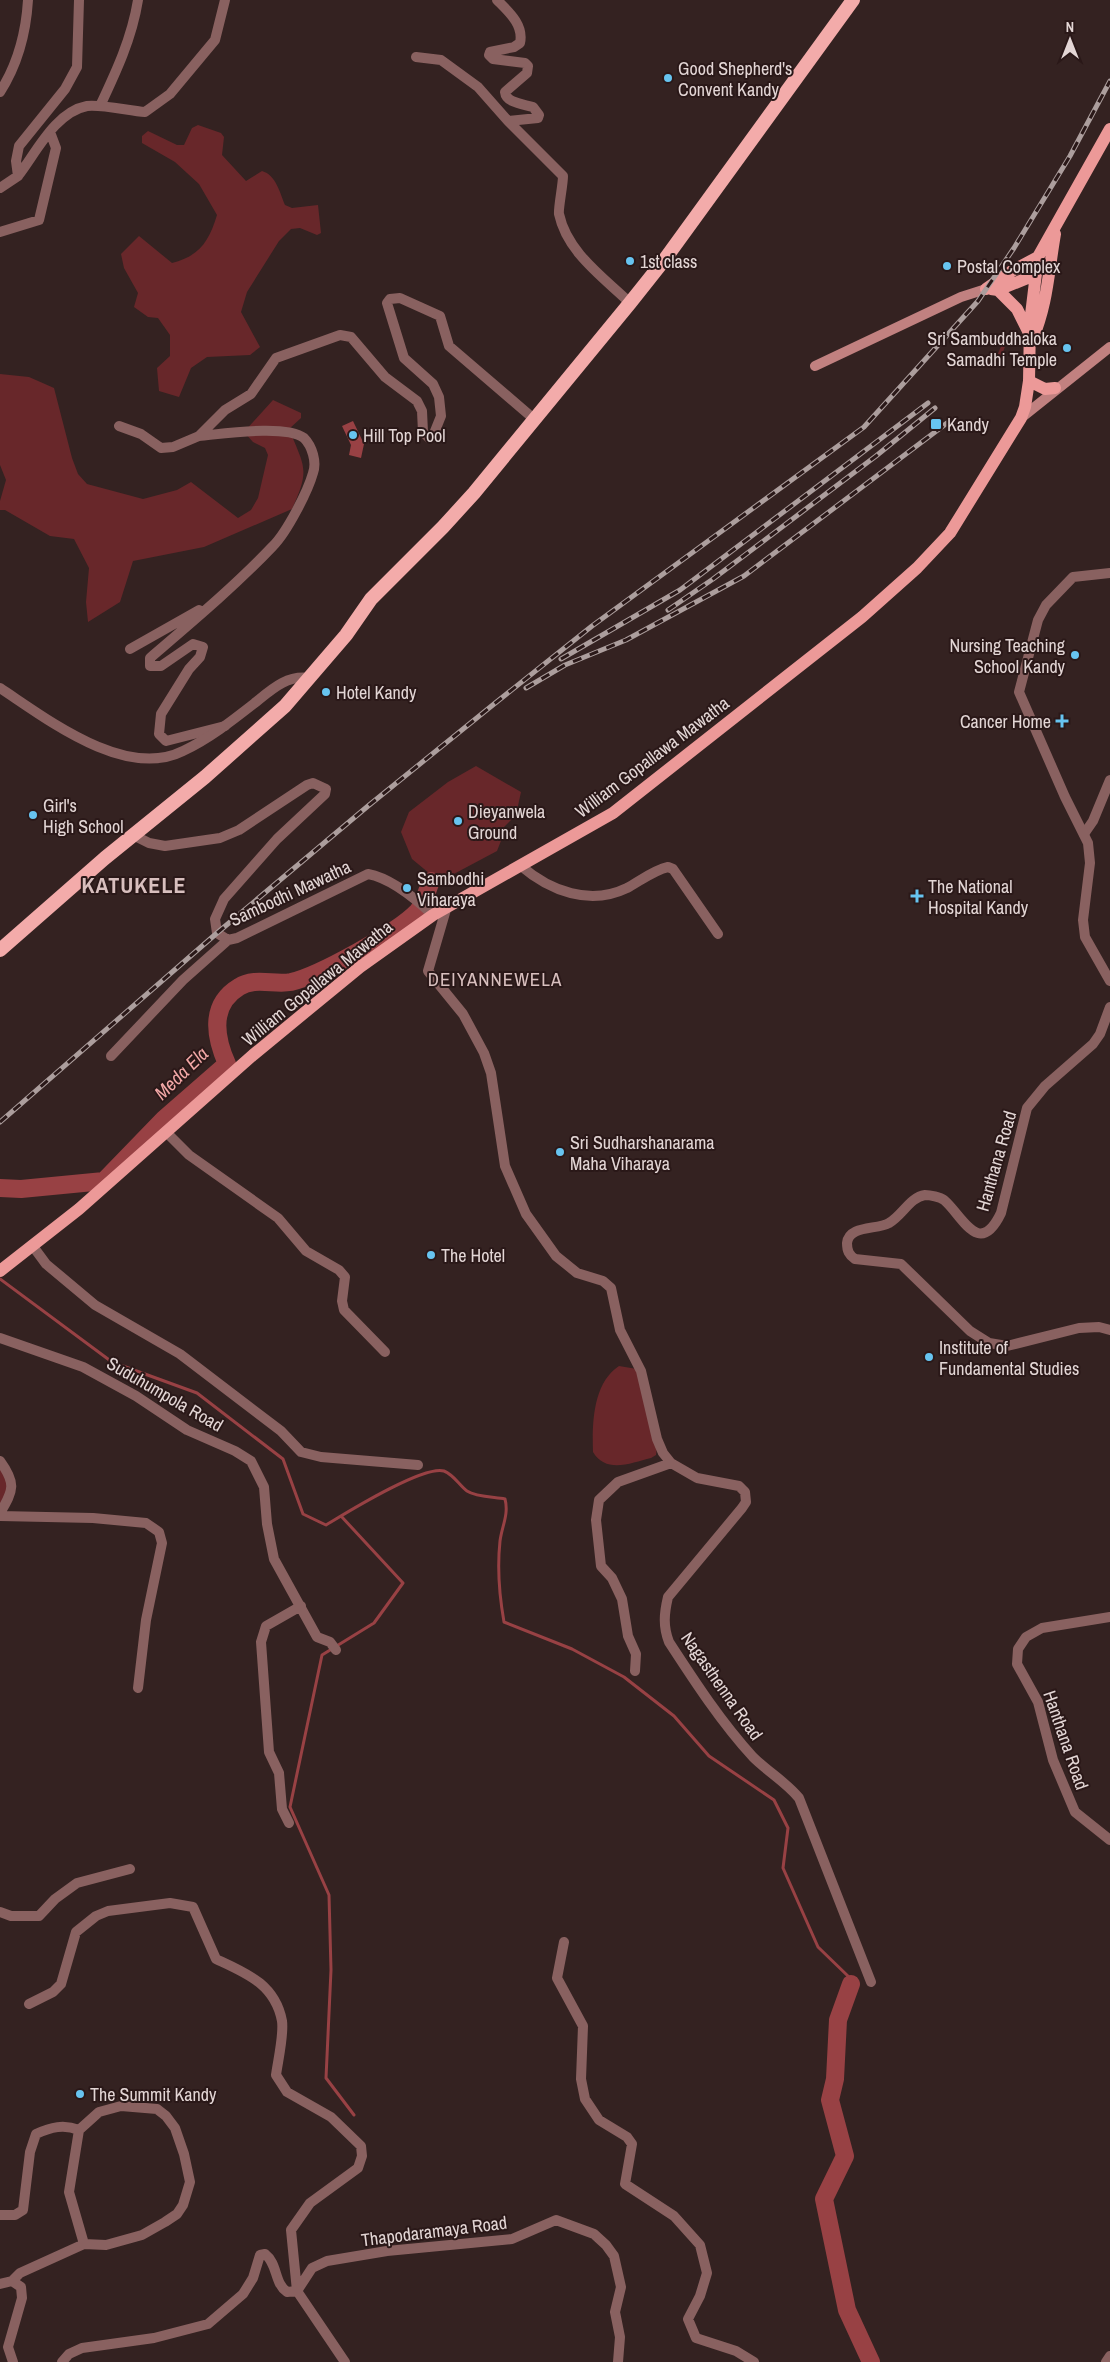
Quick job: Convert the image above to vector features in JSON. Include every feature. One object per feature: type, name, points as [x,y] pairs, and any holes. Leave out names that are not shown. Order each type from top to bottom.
[{"type":"highway","points":[[0,950],[133,835],[246,742],[285,706],[346,635],[371,599],[468,500],[630,303],[665,259],[853,0]]},
{"type":"main road","points":[[992,289],[1012,271],[1038,257],[1110,129]]},
{"type":"main road","points":[[1030,342],[1042,319],[1056,227]]},
{"type":"main road","name":"William Gopallawa Mawatha","points":[[0,1271],[79,1209],[322,998],[430,912],[447,906],[521,866],[613,813],[862,617],[916,568],[950,533],[1021,418],[1025,407],[1029,381],[1030,342],[1038,257]]},
{"type":"main road","points":[[815,366],[961,297],[1035,275]]},
{"type":"main road","name":"William Gopallawa Mawatha","points":[[992,289],[1017,310],[1030,342]]},
{"type":"main road","points":[[1021,418],[1055,388],[1110,347]]},
{"type":"main road","points":[[1029,381],[1041,387],[1055,388]]},
{"type":"street","points":[[0,92],[14,70],[27,20],[28,0]]},
{"type":"street","points":[[18,176],[16,161],[19,146],[65,89],[77,67],[79,0]]},
{"type":"street","points":[[100,106],[120,65],[136,15],[138,0]]},
{"type":"street","points":[[0,188],[13,182],[50,132],[68,115],[87,106],[145,112],[170,94],[215,40],[224,0]]},
{"type":"street","points":[[497,0],[516,19],[522,37],[520,43],[514,47],[490,52],[489,55],[493,59],[525,63],[528,66],[527,72],[505,92],[505,96],[508,100],[533,107],[539,115],[532,120],[508,121]]},
{"type":"street","points":[[416,57],[441,60],[478,87],[508,121],[563,176],[563,192],[558,212],[568,238],[577,251],[630,303]]},
{"type":"street","points":[[0,232],[39,220],[56,148],[50,132]]},
{"type":"street","points":[[199,436],[225,410],[251,394],[276,358],[340,335],[351,337],[385,377],[417,401],[422,411],[423,432],[429,438],[433,436],[441,416],[439,397],[433,384],[404,358],[387,303],[390,299],[400,298],[440,316],[449,346],[534,419]]},
{"type":"street","points":[[119,426],[141,434],[161,448],[173,447],[199,436],[272,430],[295,434],[303,438],[312,450],[314,471],[299,505],[275,544],[216,601],[150,658],[150,666],[161,666],[193,644],[203,647],[200,657],[188,669],[161,714],[159,734],[166,740],[226,726]]},
{"type":"street","points":[[1110,573],[1073,577],[1046,605],[1038,620],[1019,692],[1065,797],[1084,834],[1090,853],[1084,905],[1085,937],[1110,981]]},
{"type":"street","points":[[130,649],[216,601]]},
{"type":"street","points":[[0,688],[43,716],[113,754],[158,759],[182,752],[226,726],[277,685],[292,679],[309,678]]},
{"type":"street","points":[[1084,834],[1092,821],[1110,780]]},
{"type":"street","name":"Sambodhi Mawatha","points":[[133,835],[149,843],[165,846],[220,838],[239,830],[307,785],[314,783],[326,789],[325,794],[277,838],[224,899],[215,919],[217,933],[228,940],[237,938],[368,874],[377,876],[418,901],[430,912]]},
{"type":"street","points":[[521,866],[546,885],[587,897],[610,895],[668,867],[673,870],[718,934]]},
{"type":"street","name":"Nagasthenna Road","points":[[447,906],[428,971],[462,1014],[484,1053],[492,1073],[505,1166],[526,1214],[556,1256],[577,1273],[603,1281],[611,1288],[620,1330],[641,1371],[657,1439],[663,1453],[671,1463],[697,1478],[739,1486],[745,1492],[746,1502],[668,1597],[664,1612],[664,1628],[669,1642],[732,1733],[755,1759],[788,1785],[799,1798],[871,1982]]},
{"type":"street","points":[[111,1056],[184,980],[228,940]]},
{"type":"street","name":"Hanthana Road","points":[[1110,1007],[1100,1034],[1093,1044],[1044,1086],[1027,1108],[1001,1213],[992,1227],[978,1233],[972,1231],[957,1217],[944,1200],[927,1195],[914,1200],[890,1223],[853,1232],[848,1240],[847,1248],[850,1256],[855,1259],[901,1264],[965,1327],[989,1343],[1007,1346],[1078,1328],[1099,1327],[1110,1330]]},
{"type":"street","points":[[166,1132],[189,1155],[278,1218],[306,1251],[339,1270],[345,1277],[342,1301],[344,1310],[385,1352]]},
{"type":"street","points":[[31,1247],[46,1264],[95,1305],[180,1354],[281,1431],[301,1452],[321,1457],[418,1466]]},
{"type":"street","name":"Suduhumpola Road","points":[[0,1338],[83,1366],[136,1396],[187,1430],[251,1460],[264,1487],[267,1524],[274,1559],[317,1637],[334,1647]]},
{"type":"street","points":[[0,1461],[11,1477],[12,1487],[0,1514],[93,1518],[146,1523],[159,1532],[162,1543],[146,1620],[138,1688]]},
{"type":"street","points":[[635,1671],[636,1654],[628,1636],[622,1598],[612,1578],[602,1566],[596,1520],[599,1500],[618,1482],[671,1463]]},
{"type":"street","points":[[289,1823],[282,1810],[279,1773],[269,1752],[261,1642],[266,1626],[301,1606]]},
{"type":"street","name":"Hanthana Road","points":[[1110,1617],[1042,1628],[1026,1637],[1018,1649],[1017,1664],[1038,1702],[1053,1760],[1075,1812],[1110,1840]]},
{"type":"street","points":[[0,1912],[11,1916],[39,1916],[55,1899],[77,1884],[130,1869]]},
{"type":"street","points":[[29,2004],[53,1992],[61,1984],[76,1932],[96,1916],[108,1911],[170,1903],[194,1907],[216,1959],[251,1975],[274,1996],[282,2022],[276,2075],[287,2092],[331,2117],[361,2146],[362,2156],[358,2168],[310,2203],[291,2230],[297,2291],[345,2362]]},
{"type":"street","points":[[564,1942],[558,1978],[583,2026],[581,2080],[585,2099],[599,2120],[627,2136],[632,2144],[625,2184],[674,2216],[700,2245],[707,2274],[700,2296],[688,2318],[696,2338],[736,2351],[754,2362]]},
{"type":"street","points":[[0,2284],[12,2281],[20,2273],[84,2244],[106,2245],[142,2234],[177,2214],[183,2205],[190,2182],[184,2154],[175,2128],[166,2116],[156,2109],[121,2106],[99,2112],[79,2130],[68,2192],[84,2244]]},
{"type":"street","points":[[0,2215],[14,2215],[23,2210],[30,2152],[36,2134],[47,2129],[68,2126],[79,2130]]},
{"type":"street","name":"Thapodaramaya Road","points":[[297,2291],[312,2268],[327,2262],[387,2251],[512,2239],[556,2220],[594,2234],[606,2244],[614,2256],[621,2287],[615,2312],[620,2337],[618,2362]]},
{"type":"street","points":[[62,2362],[69,2354],[82,2348],[154,2338],[208,2324],[243,2294],[253,2278],[260,2255],[265,2254],[272,2259],[281,2288],[287,2292],[297,2291]]},
{"type":"street","points":[[12,2281],[21,2287],[22,2298],[8,2347],[13,2362]]},
{"type":"street","points":[[1106,2362],[1110,2356]]},
{"type":"shaded area","points":[[198,125],[221,133],[224,137],[222,155],[246,181],[262,171],[274,180],[285,205],[292,208],[318,205],[321,233],[317,235],[300,228],[291,229],[279,241],[247,292],[241,312],[260,347],[250,355],[207,357],[191,368],[179,397],[159,391],[157,368],[170,356],[170,335],[158,318],[148,317],[134,307],[138,293],[124,268],[121,254],[139,236],[172,263],[190,256],[207,240],[217,215],[199,184],[175,162],[142,143],[142,136],[148,131],[177,145],[184,145],[192,128]]},
{"type":"shaded area","points":[[1006,335],[1009,337],[998,364],[993,365]]},
{"type":"shaded area","points":[[0,374],[29,377],[54,388],[72,458],[78,474],[87,484],[143,499],[177,490],[191,482],[238,518],[251,510],[258,498],[268,455],[265,448],[253,442],[244,432],[273,400],[301,413],[301,418],[289,429],[302,461],[303,476],[298,496],[292,509],[204,547],[133,561],[120,602],[88,622],[86,602],[89,568],[74,539],[50,536],[5,510],[0,510],[0,501],[6,480],[0,465]]},
{"type":"shaded area","name":"Hill Top Pool","points":[[353,421],[364,444],[361,458],[349,455],[351,445],[342,426]]},
{"type":"shaded area","name":"Dieyanwela Ground","points":[[476,766],[521,792],[516,815],[503,828],[504,833],[497,851],[450,876],[435,878],[412,859],[401,832],[409,812],[448,782]]},
{"type":"shaded area","points":[[619,1366],[637,1369],[657,1447],[656,1455],[651,1458],[627,1464],[612,1465],[598,1459],[593,1452],[593,1429],[599,1393],[610,1373]]},
{"type":"shaded area","points":[[0,1465],[10,1479],[0,1513]]},
{"type":"waterway","name":"Meda Ela","points":[[0,1188],[21,1189],[104,1181],[164,1119],[227,1064],[220,1043],[217,1022],[219,1012],[229,994],[251,982],[291,982],[319,971],[357,952],[393,931],[417,912],[431,881]]},
{"type":"waterway","points":[[0,1279],[112,1362],[197,1393],[283,1459],[303,1514],[326,1525],[385,1491],[420,1475],[434,1471],[448,1473],[464,1489],[471,1493],[505,1499],[506,1515],[500,1541],[499,1562],[504,1622],[572,1649],[624,1677],[674,1716],[709,1756],[774,1800],[788,1828],[783,1868],[818,1947],[850,1978]]},
{"type":"waterway","points":[[341,1516],[403,1583],[374,1623],[322,1655],[290,1807],[329,1895],[331,1970],[326,2078],[354,2115]]},
{"type":"waterway","points":[[851,1984],[838,2020],[835,2079],[830,2100],[845,2156],[824,2199],[847,2310],[871,2362]]},
{"type":"railway","points":[[0,1122],[217,933],[368,806],[494,704],[592,626],[864,427],[978,301],[1014,248],[1070,156],[1110,81]]},
{"type":"railway","points":[[561,659],[680,590],[928,403]]},
{"type":"railway","points":[[668,610],[713,579],[876,456],[935,408]]},
{"type":"railway","points":[[526,688],[565,665],[626,640],[744,576],[947,423]]},
{"type":"place","name":"Good Shepherd's Convent Kandy","points":[[668,78]]},
{"type":"place","name":"1st class","points":[[630,261]]},
{"type":"place","name":"Postal Complex","points":[[947,266]]},
{"type":"place","name":"Sri Sambuddhaloka Samadhi Temple","points":[[1067,348]]},
{"type":"place","name":"Kandy","points":[[936,424]]},
{"type":"place","name":"Hill Top Pool","points":[[353,435]]},
{"type":"place","name":"Nursing Teaching School Kandy","points":[[1075,655]]},
{"type":"place","name":"Hotel Kandy","points":[[326,692]]},
{"type":"place","name":"Cancer Home","points":[[1062,721]]},
{"type":"place","name":"Girl's High School","points":[[33,815]]},
{"type":"place","name":"Dieyanwela Ground","points":[[458,821]]},
{"type":"place","name":"Sambodhi Viharaya","points":[[407,888]]},
{"type":"place","name":"The National Hospital Kandy","points":[[917,896]]},
{"type":"place","name":"Sri Sudharshanarama Maha Viharaya","points":[[560,1152]]},
{"type":"place","name":"The Hotel","points":[[431,1255]]},
{"type":"place","name":"Institute of Fundamental Studies","points":[[929,1357]]},
{"type":"place","name":"The Summit Kandy","points":[[80,2094]]},
{"type":"district","name":"KATUKELE","points":[[134,885]]},
{"type":"district","name":"DEIYANNEWELA","points":[[495,979]]}]
